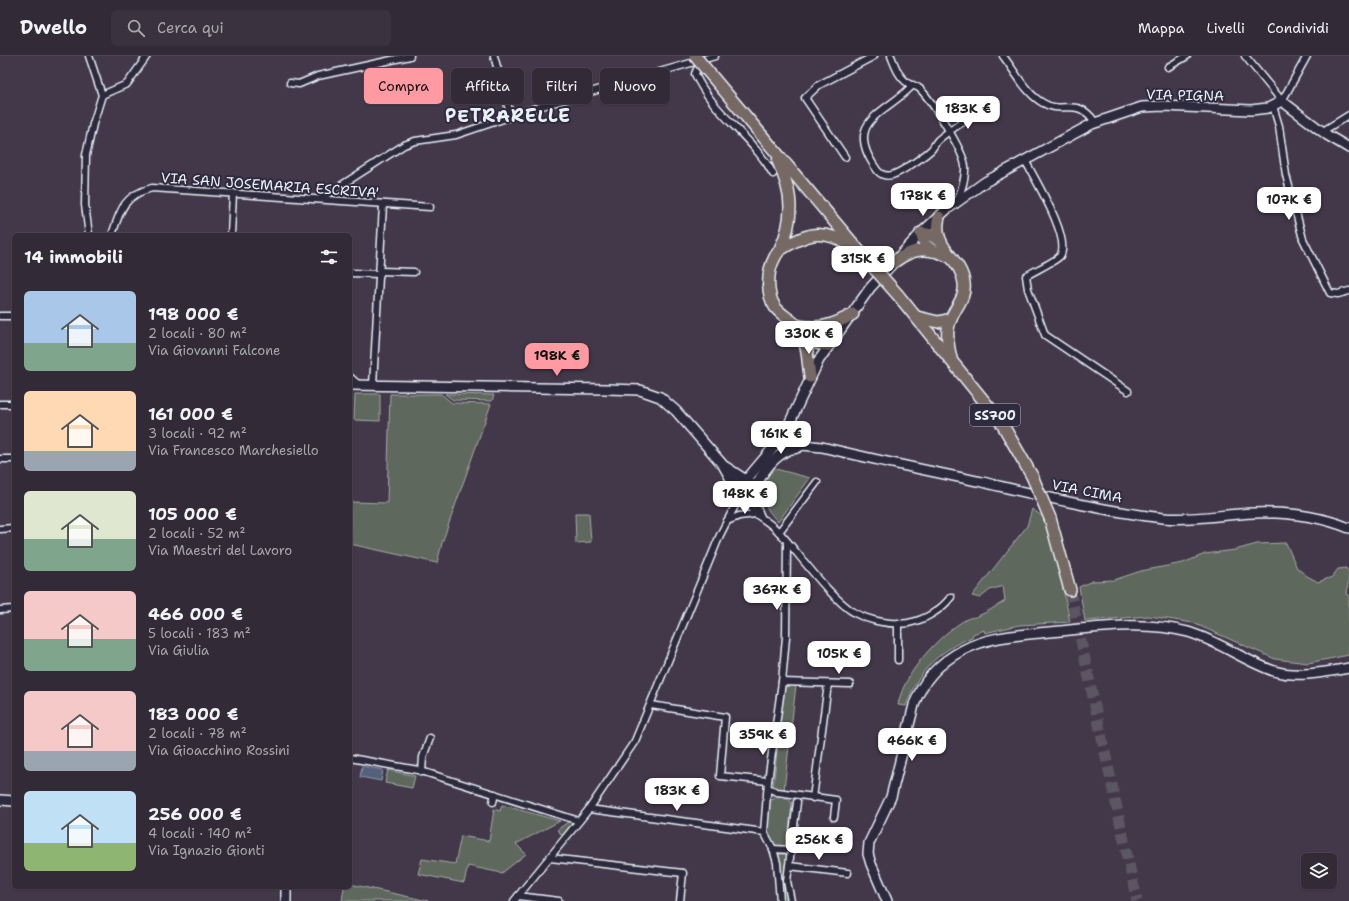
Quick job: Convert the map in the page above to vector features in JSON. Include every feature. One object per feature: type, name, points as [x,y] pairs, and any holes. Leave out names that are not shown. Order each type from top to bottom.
[{"type":"highway","name":"SS700","points":[[695,56],[898,295],[1001,422],[1032,476],[1050,518],[1070,590]]},
{"type":"highway","name":"SS700","points":[[773,149],[788,185],[790,208],[786,230],[780,250],[771,266],[768,278],[770,291],[775,306],[784,316],[807,331],[818,344],[828,345]]},
{"type":"highway","name":"SS700","points":[[939,217],[937,232],[941,242],[962,274],[964,282],[964,294],[948,326],[948,345],[951,359]]},
{"type":"highway","name":"SS700","points":[[780,250],[802,236],[818,233],[837,237],[863,255]]},
{"type":"highway","points":[[933,251],[925,245],[922,233],[931,235],[941,242]]},
{"type":"highway","points":[[894,262],[907,253],[919,250],[933,251],[950,257]]},
{"type":"highway","points":[[807,331],[833,325],[853,314]]},
{"type":"highway","points":[[916,317],[938,322],[951,319]]},
{"type":"highway","name":"SS700","points":[[807,331],[807,352],[810,377]]},
{"type":"street","points":[[89,56],[102,95],[93,124],[86,155],[85,205],[89,233]]},
{"type":"street","points":[[102,95],[127,84],[147,56]]},
{"type":"street","points":[[290,83],[299,84],[318,76],[410,56]]},
{"type":"street","points":[[494,56],[511,117]]},
{"type":"street","points":[[320,199],[404,144],[456,135],[714,56]]},
{"type":"street","points":[[714,56],[697,69],[695,74],[699,83],[717,108],[746,139],[773,174]]},
{"type":"street","points":[[845,157],[805,98],[819,86],[874,56]]},
{"type":"street","points":[[891,56],[900,75],[921,90],[949,131],[961,153],[965,166],[961,190],[956,202]]},
{"type":"street","points":[[1003,56],[1030,91],[1040,101],[1050,107],[1078,108],[1091,116],[1095,122]]},
{"type":"street","points":[[1168,67],[1186,56]]},
{"type":"street","points":[[1245,56],[1282,101],[1349,148]]},
{"type":"street","points":[[1282,101],[1307,56]]},
{"type":"street","points":[[913,85],[870,120],[866,128],[864,147],[875,169],[881,174],[887,176],[894,174],[931,150],[949,131],[975,114]]},
{"type":"street","name":"VIA PIGNA","points":[[745,480],[786,432],[810,377],[828,345],[853,314],[870,288],[922,233],[956,202],[985,182],[1095,122],[1142,107],[1163,106],[1251,110],[1268,108],[1282,101]]},
{"type":"street","points":[[1273,106],[1277,118],[1286,175],[1304,239],[1330,293],[1338,294],[1349,291]]},
{"type":"street","points":[[1323,131],[1349,115]]},
{"type":"street","points":[[1026,160],[1055,219],[1063,248],[1060,256],[1026,276],[1028,289],[1045,335],[1128,391]]},
{"type":"street","name":"VIA SAN JOSEMARIA ESCRIVA'","points":[[113,233],[118,215],[128,199],[140,191],[152,188],[320,199],[383,205],[430,207]]},
{"type":"street","points":[[231,233],[233,193]]},
{"type":"street","points":[[373,385],[383,205]]},
{"type":"street","points":[[352,272],[414,272]]},
{"type":"street","points":[[0,316],[12,316]]},
{"type":"street","points":[[355,385],[640,390],[654,393],[667,402],[723,465],[740,494],[758,515],[779,532],[838,599],[854,612],[867,618],[898,623],[921,621],[947,603],[951,597]]},
{"type":"street","points":[[0,404],[12,404]]},
{"type":"street","points":[[740,494],[751,495],[772,461],[783,452],[802,445],[801,432],[796,411]]},
{"type":"street","points":[[791,449],[785,443],[786,432],[794,428],[801,432]]},
{"type":"street","name":"VIA CIMA","points":[[801,432],[822,447]]},
{"type":"street","name":"VIA CIMA","points":[[802,445],[822,447],[1092,507],[1141,515],[1172,519],[1208,518],[1253,513],[1298,514],[1336,523],[1349,528]]},
{"type":"street","points":[[0,460],[12,459]]},
{"type":"street","points":[[723,465],[745,480],[751,482],[754,490],[754,500],[758,515]]},
{"type":"street","points":[[516,899],[589,809],[635,741],[720,535],[740,494],[740,482],[745,480]]},
{"type":"street","points":[[779,532],[817,482]]},
{"type":"street","points":[[727,521],[739,516],[758,515]]},
{"type":"street","points":[[0,529],[12,528]]},
{"type":"street","points":[[780,901],[777,863],[773,849],[764,832],[768,784],[782,682],[786,637],[788,542]]},
{"type":"street","points":[[0,610],[12,609]]},
{"type":"street","points":[[898,623],[898,660]]},
{"type":"street","points":[[887,901],[871,864],[868,854],[869,842],[891,797],[917,697],[924,682],[939,666],[965,649],[1002,637],[1108,627],[1152,627],[1187,632],[1210,640],[1275,671],[1314,674],[1349,668]]},
{"type":"street","points":[[782,682],[850,684]]},
{"type":"street","points":[[813,798],[828,684]]},
{"type":"street","points":[[651,705],[725,717],[720,776],[768,784],[774,791],[813,798],[836,800],[834,817]]},
{"type":"street","points":[[422,772],[423,757],[430,738]]},
{"type":"street","points":[[352,758],[422,772],[579,821]]},
{"type":"street","points":[[493,802],[495,794]]},
{"type":"street","points":[[767,801],[775,796],[790,798],[797,802]]},
{"type":"street","points":[[791,901],[787,881],[797,802],[802,796]]},
{"type":"street","points":[[0,800],[12,801]]},
{"type":"street","points":[[589,809],[764,832]]},
{"type":"street","points":[[773,849],[791,850]]},
{"type":"street","points":[[550,858],[683,873],[680,901]]},
{"type":"street","points":[[789,866],[848,873]]},
{"type":"street","points":[[286,889],[286,901]]},
{"type":"street","points":[[516,899],[559,901]]},
{"type":"green space","points":[[355,394],[380,394],[380,421],[354,420]]},
{"type":"green space","points":[[390,394],[441,394],[452,403],[491,404],[442,543],[437,563],[352,544],[352,502],[387,503]]},
{"type":"green space","points":[[445,394],[494,395],[492,401],[453,400]]},
{"type":"green space","points":[[772,468],[810,478],[778,522],[768,509],[763,496],[764,483]]},
{"type":"green space","points":[[1032,509],[1046,519],[1057,560],[1070,622],[1019,625],[985,633],[984,630],[973,634],[972,637],[939,656],[923,672],[906,706],[898,705],[901,693],[915,668],[945,634],[967,619],[977,617],[1005,601],[1003,586],[990,590],[980,598],[972,596],[1027,526]]},
{"type":"green space","points":[[575,513],[589,513],[591,542],[576,543]]},
{"type":"green space","points":[[1286,543],[1297,568],[1318,582],[1332,577],[1338,569],[1346,568],[1349,574],[1347,594],[1349,595],[1349,655],[1308,663],[1275,659],[1193,623],[1149,616],[1085,621],[1079,587],[1092,581],[1114,580],[1141,571],[1183,563],[1205,554],[1235,550],[1257,544]]},
{"type":"green space","points":[[784,684],[796,685],[784,790],[773,789]]},
{"type":"green space","points":[[388,770],[415,776],[412,788],[385,783]]},
{"type":"green space","points":[[776,798],[789,799],[792,804],[787,847],[775,846],[766,833],[769,801]]},
{"type":"green space","points":[[502,805],[560,821],[516,844],[526,854],[502,873],[468,866],[464,883],[418,874],[422,859],[455,864],[461,836],[489,841],[494,809],[500,811]]},
{"type":"green space","points":[[572,819],[577,821],[563,836],[557,830]]},
{"type":"green space","points":[[778,854],[787,854],[785,881],[789,901],[783,901],[782,877]]},
{"type":"green space","points":[[352,884],[428,901],[342,901],[344,889],[352,889]]},
{"type":"water","points":[[362,766],[383,770],[381,781],[360,777]]},
{"type":"tunnel","points":[[1070,590],[1137,901]]},
{"type":"district","name":"PETRARELLE","points":[[508,116]]}]
